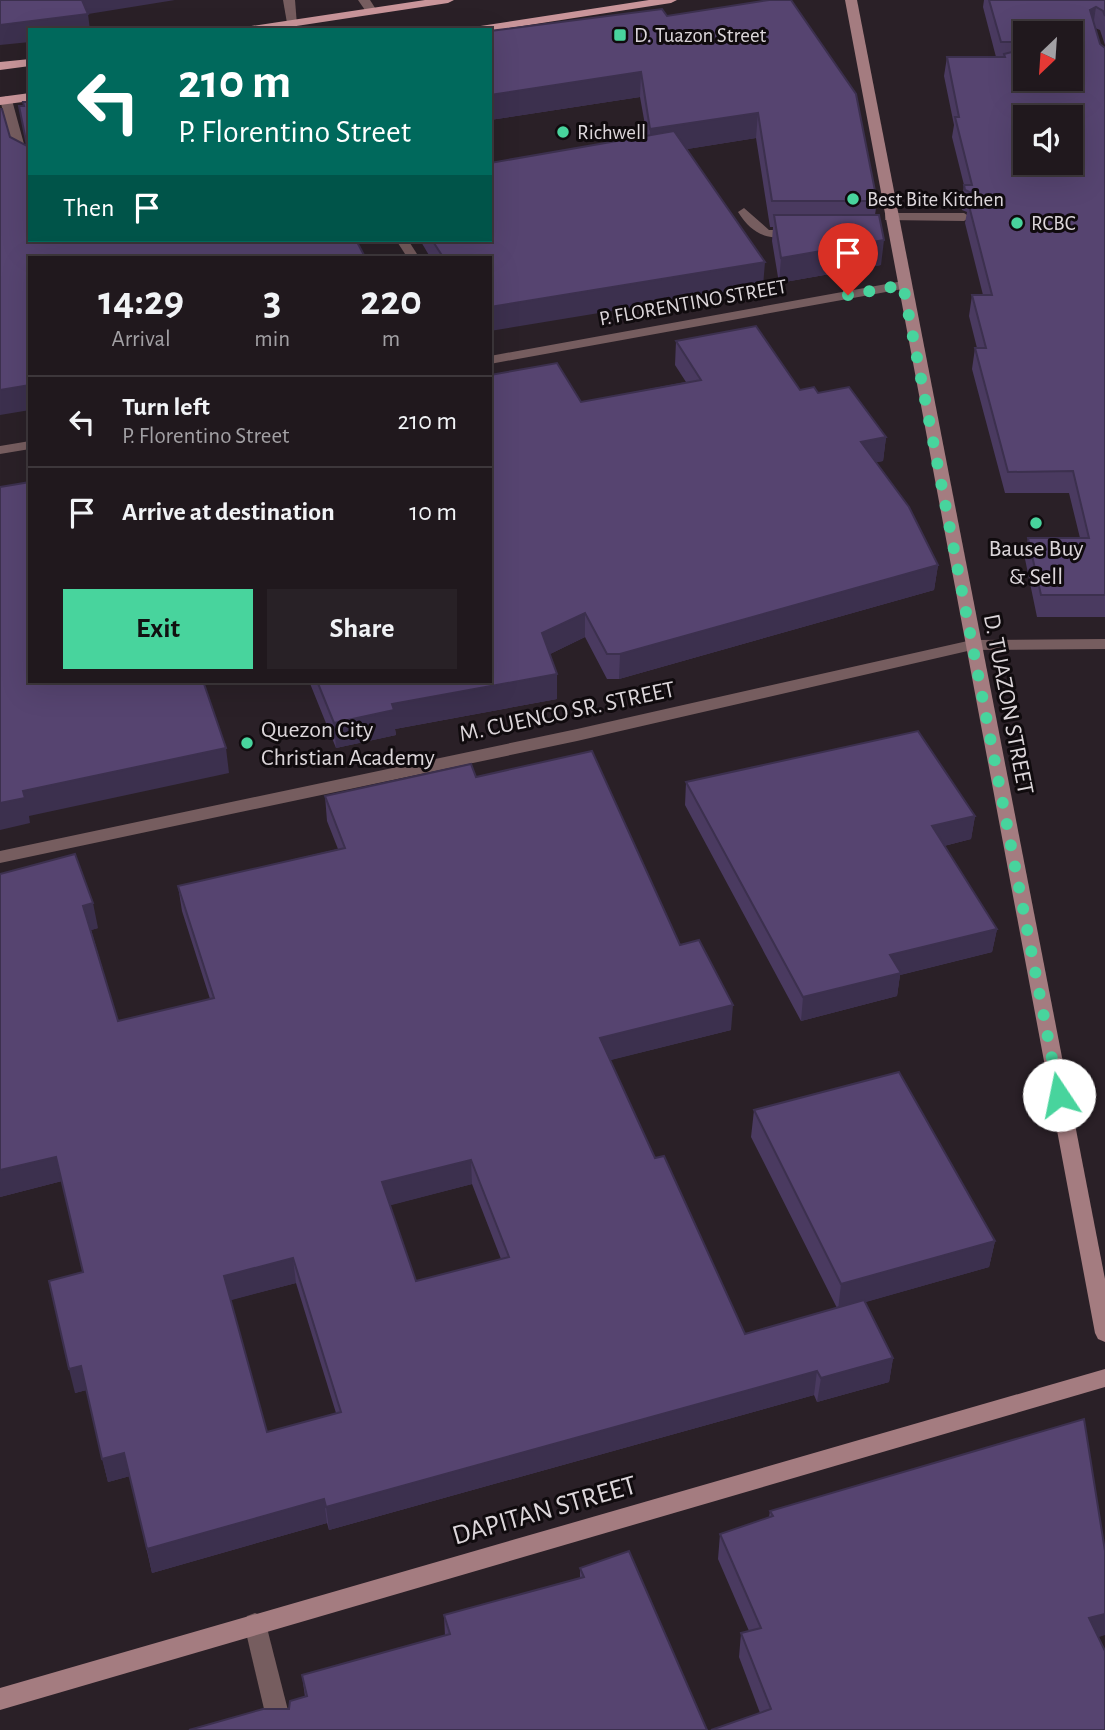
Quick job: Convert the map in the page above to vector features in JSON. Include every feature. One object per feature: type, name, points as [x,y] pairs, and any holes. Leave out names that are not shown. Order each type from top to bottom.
[{"type":"main road","points":[[259,28],[448,0]]},
{"type":"main road","points":[[487,28],[671,0]]},
{"type":"main road","points":[[0,66],[28,62]]},
{"type":"main road","points":[[3,101],[28,97]]},
{"type":"street","points":[[289,0],[293,23]]},
{"type":"street","points":[[364,0],[371,11]]},
{"type":"street","name":"D. TUAZON STREET","points":[[851,0],[890,217],[888,234],[903,285],[1105,1333]]},
{"type":"street","points":[[3,101],[22,159],[28,161]]},
{"type":"street","points":[[744,212],[755,230],[766,234],[814,234]]},
{"type":"street","points":[[890,217],[964,217]]},
{"type":"street","name":"P. FLORENTINO STREET","points":[[492,360],[903,285]]},
{"type":"street","points":[[0,450],[28,444]]},
{"type":"street","name":"M. CUENCO SR. STREET","points":[[0,857],[563,738],[972,645],[1105,644]]},
{"type":"street","name":"DAPITAN STREET","points":[[0,1699],[1105,1378]]},
{"type":"street","points":[[255,1624],[281,1730]]},
{"type":"building","points":[[0,0],[82,0],[88,14],[0,25]]},
{"type":"building","points":[[769,0],[791,0],[856,94],[877,201],[772,201],[758,113],[650,129],[641,72],[492,95],[492,31],[662,9],[667,16]]},
{"type":"building","points":[[989,0],[1105,0],[1105,16],[1103,11],[1096,7],[1090,10],[1100,44],[1105,48],[1105,595],[1041,595],[1028,538],[1089,538],[1073,471],[1008,472],[975,348],[986,348],[972,295],[992,295],[968,202],[974,201],[974,194],[965,190],[964,185],[972,185],[955,117],[959,117],[947,57],[1005,57],[1004,54],[1013,52],[1013,91],[1083,91],[1083,21],[1013,21],[1013,42],[1001,42]]},
{"type":"building","points":[[23,102],[28,102],[28,242],[357,242],[364,256],[28,256],[28,385],[0,390],[0,109],[10,137],[27,146],[19,106],[24,106]]},
{"type":"building","points":[[674,131],[765,262],[492,307],[492,256],[442,256],[433,242],[492,242],[492,163]]},
{"type":"building","points":[[774,215],[879,215],[884,240],[781,258]]},
{"type":"building","points":[[756,326],[800,390],[814,387],[818,393],[849,387],[886,437],[861,442],[909,507],[938,565],[620,654],[607,654],[585,613],[542,633],[557,674],[392,704],[394,710],[334,723],[318,683],[492,683],[492,375],[557,363],[581,402],[701,380],[676,341]]},
{"type":"building","points":[[28,482],[28,683],[204,683],[226,748],[23,791],[25,798],[0,803],[0,487]]},
{"type":"building","points":[[918,731],[975,816],[932,826],[997,929],[890,955],[901,973],[803,997],[686,782]]},
{"type":"building","points":[[592,751],[680,945],[699,940],[733,1005],[600,1038],[655,1158],[664,1156],[745,1334],[864,1300],[893,1358],[821,1378],[817,1371],[326,1507],[324,1499],[147,1549],[124,1453],[102,1459],[81,1366],[69,1369],[49,1281],[83,1272],[56,1157],[0,1170],[0,874],[75,854],[93,903],[83,906],[118,1021],[214,998],[178,886],[345,848],[325,796],[471,764],[476,777]],"holes":[[[471,1160],[509,1257],[416,1281],[382,1182]],[[293,1258],[341,1412],[267,1432],[224,1276]]]},
{"type":"building","points":[[899,1072],[995,1241],[841,1284],[754,1110]]},
{"type":"building","points":[[1084,1419],[1105,1551],[1105,1614],[1089,1618],[1105,1651],[1105,1730],[711,1730],[771,1709],[741,1633],[761,1628],[720,1534],[773,1516],[770,1511]]},
{"type":"building","points":[[629,1551],[707,1730],[189,1730],[263,1709],[289,1709],[290,1701],[307,1696],[302,1675],[450,1634],[444,1615],[584,1577],[580,1568]]},
{"type":"place","name":"D. Tuazon Street","points":[[620,35]]},
{"type":"place","name":"Richwell","points":[[563,132]]},
{"type":"place","name":"Best Bite Kitchen","points":[[853,199]]},
{"type":"place","name":"RCBC","points":[[1017,223]]},
{"type":"place","name":"Bause Buy & Sell","points":[[1036,523]]},
{"type":"place","name":"Quezon City Christian Academy","points":[[247,743]]},
{"type":"route","points":[[848,295],[903,285],[1059,1095]]}]
